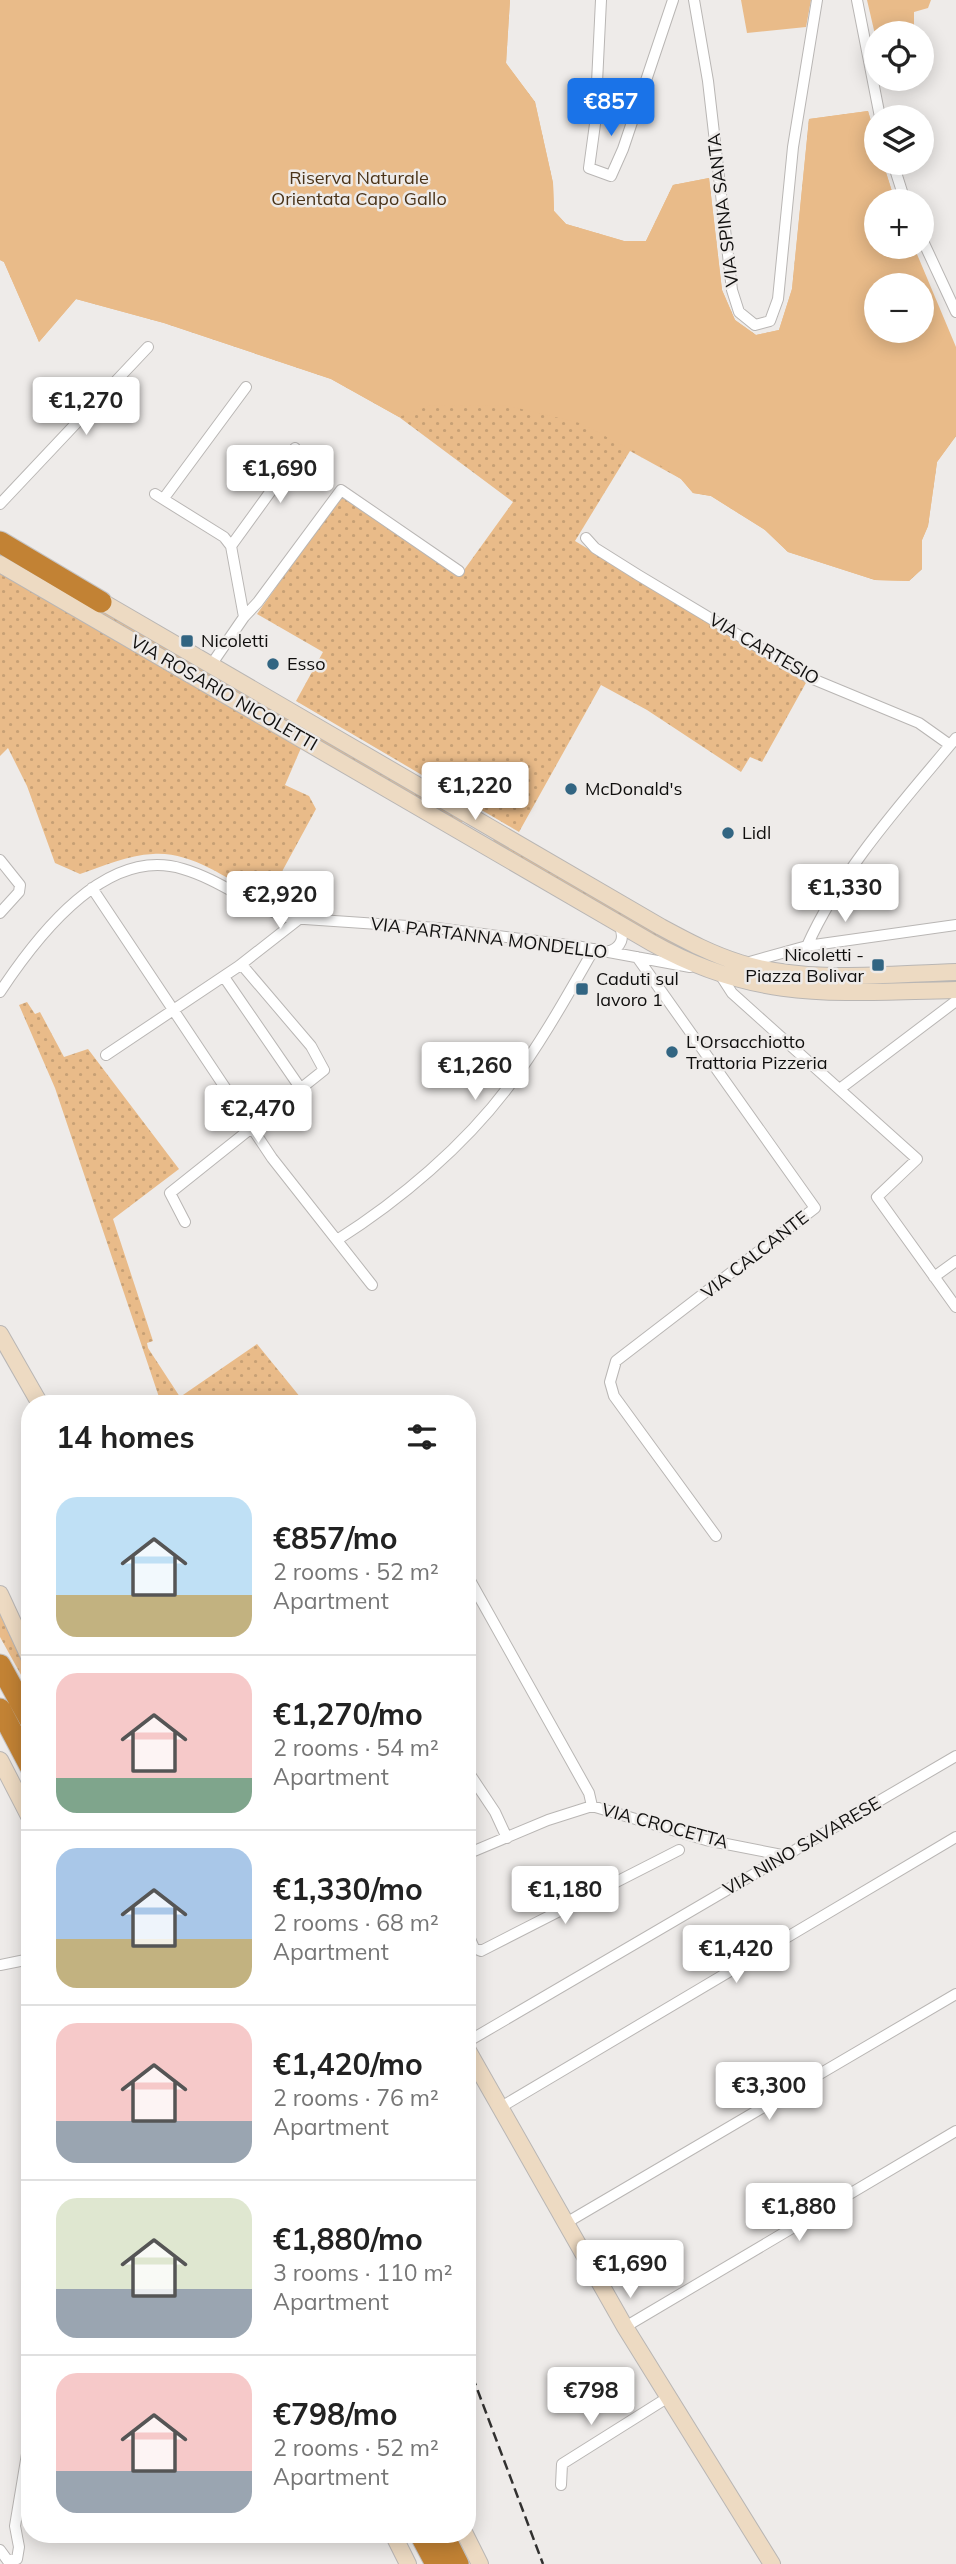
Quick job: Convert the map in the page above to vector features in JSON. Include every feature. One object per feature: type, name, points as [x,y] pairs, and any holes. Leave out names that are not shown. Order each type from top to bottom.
[{"type":"highway","points":[[0,542],[101,602]]},
{"type":"highway","points":[[0,1665],[21,1704]]},
{"type":"highway","points":[[0,1709],[21,1749]]},
{"type":"highway","points":[[425,2543],[436,2564]]},
{"type":"highway","points":[[448,2543],[458,2564]]},
{"type":"main road","name":"VIA ROSARIO NICOLETTI","points":[[0,533],[101,602],[678,937],[741,964],[808,974],[956,972]]},
{"type":"main road","name":"VIA ROSARIO NICOLETTI","points":[[0,564],[619,924],[703,969],[759,986],[807,992],[956,990]]},
{"type":"main road","points":[[447,823],[457,827],[468,824],[467,819],[455,807]]},
{"type":"main road","points":[[489,849],[485,841],[489,834],[504,836]]},
{"type":"main road","points":[[0,1334],[35,1395]]},
{"type":"main road","points":[[0,1594],[21,1640]]},
{"type":"main road","points":[[0,1760],[21,1801]]},
{"type":"main road","points":[[476,2065],[667,2398],[772,2564]]},
{"type":"main road","points":[[397,2543],[405,2563]]},
{"type":"main road","points":[[470,2543],[481,2564]]},
{"type":"street","points":[[601,0],[595,124],[589,168],[611,176],[624,149],[673,0]]},
{"type":"street","name":"VIA SPINA SANTA","points":[[694,0],[708,81],[732,290],[739,312],[755,325],[770,321],[778,299],[793,147],[817,0]]},
{"type":"street","points":[[856,0],[878,105]]},
{"type":"street","points":[[931,259],[956,312]]},
{"type":"street","points":[[0,504],[148,347]]},
{"type":"street","points":[[244,617],[231,545],[224,537],[159,496],[246,387]]},
{"type":"street","points":[[231,545],[289,466],[295,449]]},
{"type":"street","points":[[211,665],[244,617],[341,490],[458,571]]},
{"type":"street","name":"VIA CARTESIO","points":[[586,538],[595,548],[638,575],[808,677],[919,723],[953,741]]},
{"type":"street","points":[[807,946],[822,912],[887,821],[953,741]]},
{"type":"street","points":[[0,860],[20,885],[19,892],[0,913]]},
{"type":"street","name":"VIA PARTANNA MONDELLO","points":[[0,992],[4,976],[57,920],[92,888],[130,869],[172,866],[201,876],[268,910],[299,919],[425,927],[594,949],[703,969]]},
{"type":"street","points":[[92,888],[253,1129],[372,1285]]},
{"type":"street","points":[[106,1055],[242,965],[299,919]]},
{"type":"street","points":[[608,952],[619,947],[622,940],[619,924]]},
{"type":"street","points":[[741,964],[807,946],[956,925]]},
{"type":"street","points":[[337,1240],[409,1188],[481,1118],[542,1037],[594,949]]},
{"type":"street","name":"VIA CALCANTE","points":[[637,957],[815,1208],[616,1361],[610,1382],[614,1396],[716,1536]]},
{"type":"street","points":[[185,1222],[170,1193],[324,1070],[311,1046],[242,965]]},
{"type":"street","points":[[722,976],[732,993],[917,1158],[877,1197],[956,1307]]},
{"type":"street","points":[[224,977],[301,1089]]},
{"type":"street","points":[[841,1088],[956,1001]]},
{"type":"street","points":[[934,1277],[956,1262]]},
{"type":"street","points":[[476,1591],[589,1793],[592,1806]]},
{"type":"street","name":"VIA NINO SAVARESE","points":[[476,2037],[956,1756]]},
{"type":"street","points":[[476,1784],[495,1812],[507,1838]]},
{"type":"street","name":"VIA CROCETTA","points":[[476,1850],[592,1806],[706,1840],[788,1856]]},
{"type":"street","points":[[500,2107],[956,1837]]},
{"type":"street","name":"VIA CROCETTA","points":[[476,1949],[481,1951],[679,1850]]},
{"type":"street","points":[[0,1965],[21,1961]]},
{"type":"street","points":[[566,2223],[956,1993]]},
{"type":"street","points":[[625,2327],[956,2131]]},
{"type":"street","points":[[561,2485],[562,2464],[667,2398]]},
{"type":"street","points":[[0,2550],[8,2561],[17,2559],[19,2547],[15,2526],[21,2490]]},
{"type":"green space","name":"Riserva Naturale Orientata Capo Gallo","points":[[0,0],[510,0],[506,63],[535,102],[553,183],[554,211],[566,224],[624,241],[646,241],[673,185],[709,178],[722,290],[735,320],[756,335],[779,330],[792,289],[809,119],[864,112],[864,175],[887,175],[891,189],[864,189],[864,259],[917,259],[920,273],[864,273],[864,343],[934,343],[934,337],[956,436],[937,462],[928,526],[922,540],[922,569],[909,581],[875,580],[788,552],[765,530],[711,496],[693,493],[681,479],[630,451],[575,541],[807,681],[762,762],[750,757],[741,772],[647,710],[601,685],[519,832],[296,701],[323,652],[257,614],[341,496],[459,577],[513,502],[399,417],[331,379],[164,323],[76,299],[39,342],[4,262],[0,260]]},
{"type":"green space","name":"Riserva Naturale Orientata Capo Gallo","points":[[0,0],[510,0],[506,63],[535,102],[553,183],[554,211],[566,224],[624,241],[646,241],[673,185],[709,178],[722,290],[735,320],[756,335],[779,330],[792,289],[809,119],[864,112],[864,175],[887,175],[891,189],[864,189],[864,259],[919,259],[925,273],[864,273],[864,343],[934,343],[934,295],[956,347],[956,436],[937,462],[928,526],[922,540],[922,569],[909,581],[875,580],[788,552],[765,530],[711,496],[693,493],[681,479],[655,462],[580,423],[509,406],[431,405],[399,417],[331,379],[164,323],[76,299],[39,342],[4,262],[0,260]]},
{"type":"green space","points":[[741,0],[811,0],[806,27],[747,33]]},
{"type":"green space","points":[[867,0],[931,0],[928,8],[914,12],[914,21],[872,21]]},
{"type":"green space","points":[[0,548],[463,820],[462,823],[0,557]]},
{"type":"green space","points":[[0,573],[301,748],[285,785],[309,796],[316,809],[266,901],[212,869],[168,854],[134,856],[80,874],[55,863],[27,786],[8,748],[0,756]]},
{"type":"green space","points":[[494,838],[719,963],[956,979],[956,984],[810,986],[741,975],[679,951],[493,842]]},
{"type":"green space","points":[[27,1002],[35,1014],[40,1012],[64,1057],[88,1049],[179,1169],[113,1219],[153,1341],[147,1343],[148,1348],[179,1395],[158,1395],[55,1088],[19,1005]]},
{"type":"green space","points":[[257,1344],[298,1395],[183,1395]]},
{"type":"green space","points":[[0,1612],[21,1659],[21,1675],[0,1637]]},
{"type":"railway","points":[[476,2386],[543,2564]]},
{"type":"place","name":"Nicoletti","points":[[187,641]]},
{"type":"place","name":"Esso","points":[[273,664]]},
{"type":"place","name":"McDonald's","points":[[571,789]]},
{"type":"place","name":"Lidl","points":[[728,833]]},
{"type":"place","name":"Nicoletti - Piazza Bolivar","points":[[878,965]]},
{"type":"place","name":"Caduti sul lavoro 1","points":[[582,989]]},
{"type":"place","name":"L'Orsacchiotto Trattoria Pizzeria","points":[[672,1052]]}]
